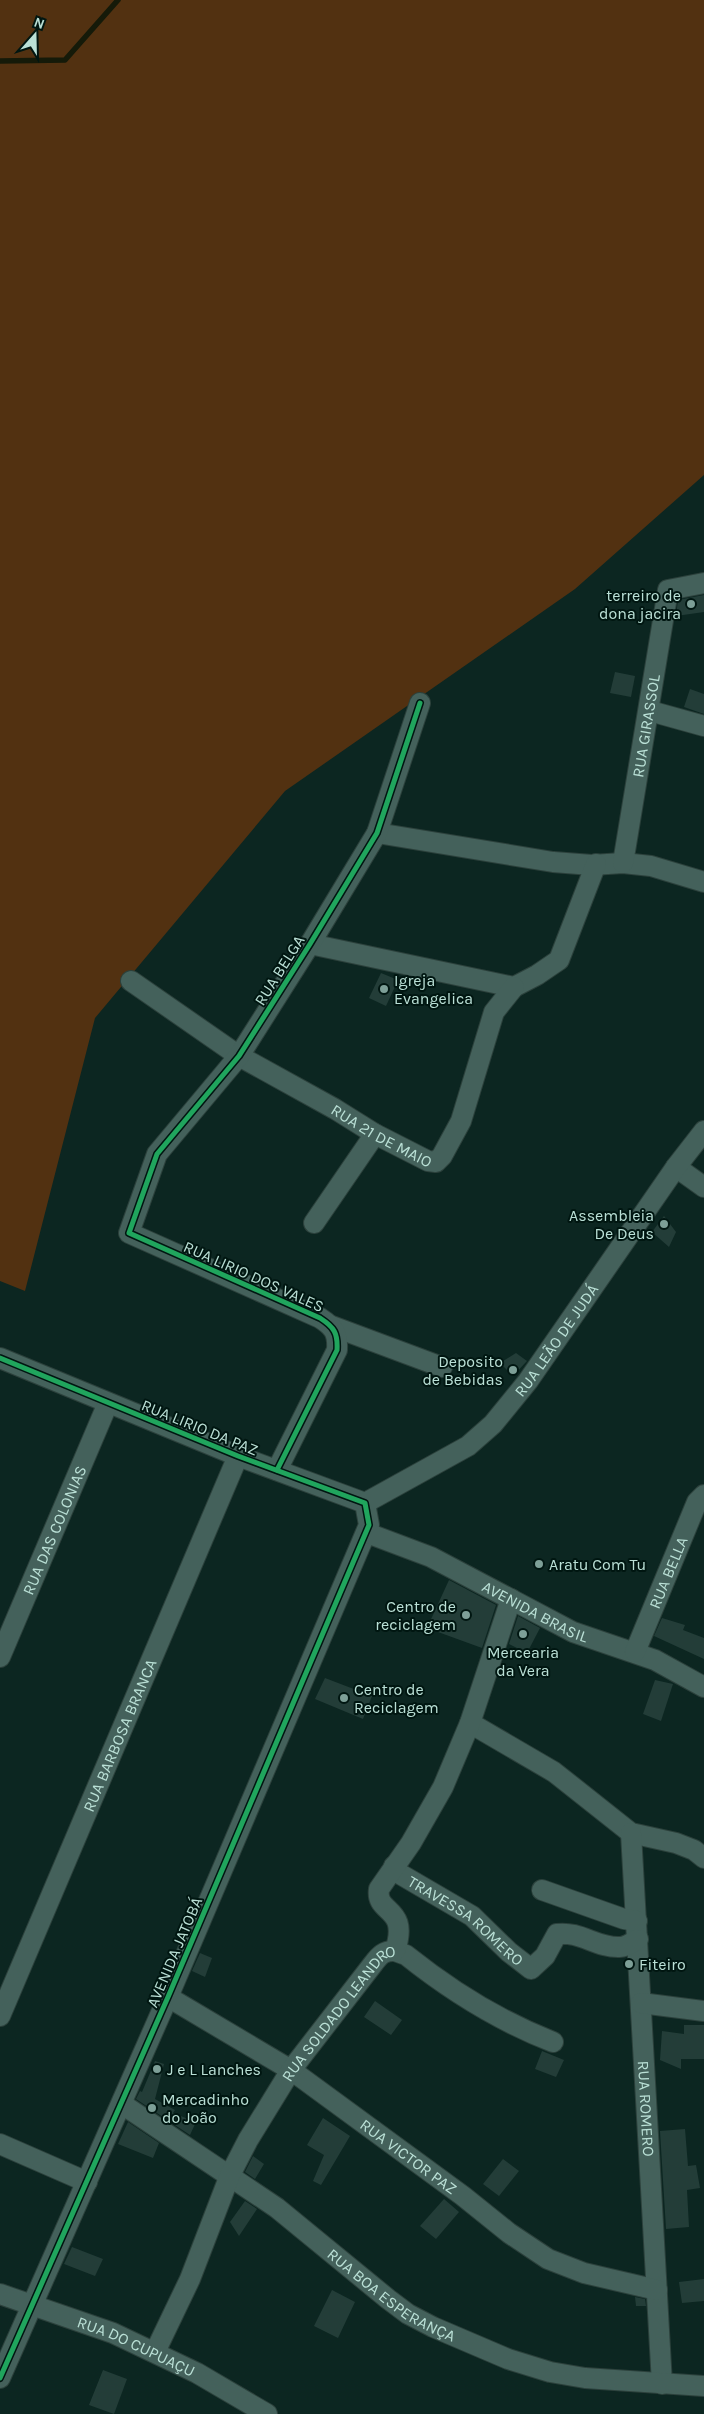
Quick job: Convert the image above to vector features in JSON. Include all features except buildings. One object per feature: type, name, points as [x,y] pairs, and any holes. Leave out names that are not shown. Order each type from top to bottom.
[{"type":"street","name":"RUA GIRASSOL","points":[[623,863],[650,711],[668,590],[704,583]]},
{"type":"street","name":"RUA BELGA","points":[[129,1233],[157,1154],[239,1056],[377,833],[420,703]]},
{"type":"street","points":[[650,711],[704,726]]},
{"type":"street","points":[[377,833],[553,862],[623,863],[651,866],[704,882]]},
{"type":"street","points":[[310,944],[514,987],[538,975],[559,960],[596,864]]},
{"type":"street","name":"RUA 21 DE MAIO","points":[[131,981],[239,1056],[335,1109],[375,1134],[428,1160],[436,1162],[442,1156],[461,1121],[494,1012],[514,987]]},
{"type":"street","name":"RUA LEÃO DE JUDÁ","points":[[365,1503],[468,1446],[493,1424],[528,1381],[676,1167],[704,1131]]},
{"type":"street","points":[[314,1223],[375,1134]]},
{"type":"street","points":[[676,1167],[704,1187]]},
{"type":"street","name":"RUA LIRIO DOS VALES","points":[[129,1233],[320,1318],[332,1326],[338,1336],[337,1350],[277,1470]]},
{"type":"street","points":[[332,1326],[442,1367]]},
{"type":"street","name":"RUA LIRIO DA PAZ","points":[[0,1358],[238,1456],[365,1503]]},
{"type":"street","name":"RUA DAS COLONIAS","points":[[0,1658],[108,1403]]},
{"type":"street","name":"RUA BARBOSA BRANCA","points":[[0,2016],[5,1989],[238,1456]]},
{"type":"street","name":"RUA BELLA","points":[[635,1652],[698,1502],[704,1495]]},
{"type":"street","points":[[365,1503],[369,1517],[367,1533]]},
{"type":"street","name":"AVENIDA BRASIL","points":[[367,1533],[431,1558],[573,1632],[655,1660],[704,1686]]},
{"type":"street","name":"AVENIDA JATOBÁ","points":[[0,2378],[122,2104],[367,1533]]},
{"type":"street","name":"RUA SOLDADO LEANDRO","points":[[155,2352],[190,2279],[230,2175],[248,2140],[291,2070],[381,1954],[389,1950],[395,1950],[400,1932],[400,1924],[378,1896],[381,1884],[410,1843],[443,1787],[470,1723],[511,1599]]},
{"type":"street","points":[[470,1723],[554,1772],[631,1833],[676,1843],[704,1858]]},
{"type":"street","name":"RUA ROMERO","points":[[631,1833],[638,1930],[662,2384]]},
{"type":"street","name":"TRAVESSA ROMERO","points":[[394,1866],[400,1874],[472,1916],[509,1952],[531,1969],[545,1956],[557,1934],[570,1932],[600,1944],[621,1947],[638,1930]]},
{"type":"street","points":[[542,1890],[624,1919],[638,1930]]},
{"type":"street","points":[[395,1950],[406,1955],[479,2008],[514,2027],[553,2042]]},
{"type":"street","name":"RUA VICTOR PAZ","points":[[168,1997],[291,2070],[509,2233],[548,2259],[584,2273],[657,2290]]},
{"type":"street","points":[[641,2003],[704,2011]]},
{"type":"street","name":"RUA BOA ESPERANÇA","points":[[122,2104],[277,2208],[388,2299],[408,2314],[433,2327],[508,2359],[550,2372],[585,2378],[704,2386]]},
{"type":"street","points":[[0,2144],[87,2182]]},
{"type":"street","name":"RUA DO CUPUAÇU","points":[[0,2294],[32,2307],[113,2332],[197,2373],[266,2414]]},
{"type":"shaded area","points":[[0,0],[704,0],[704,475],[575,589],[285,791],[95,1018],[25,1291],[0,1281]]},
{"type":"waterway","points":[[0,61],[65,60],[118,0]]},
{"type":"cycle path","points":[[277,1470],[337,1350],[337,1339],[334,1331],[329,1324],[320,1318],[129,1233],[157,1154],[239,1056],[377,833],[420,703]]},
{"type":"cycle path","points":[[0,1358],[238,1456],[365,1503],[369,1525],[168,1997],[0,2378]]},
{"type":"place","name":"terreiro de dona jacira","points":[[691,604]]},
{"type":"place","name":"Igreja Evangelica","points":[[384,989]]},
{"type":"place","name":"Assembleia De Deus","points":[[664,1224]]},
{"type":"place","name":"Deposito de Bebidas","points":[[513,1370]]},
{"type":"place","name":"Aratu Com Tu","points":[[539,1564]]},
{"type":"place","name":"Centro de reciclagem","points":[[466,1615]]},
{"type":"place","name":"Mercearia da Vera","points":[[523,1634]]},
{"type":"place","name":"Centro de Reciclagem","points":[[344,1698]]},
{"type":"place","name":"Fiteiro","points":[[629,1964]]},
{"type":"place","name":"J e L Lanches","points":[[157,2069]]},
{"type":"place","name":"Mercadinho do João","points":[[152,2108]]}]
